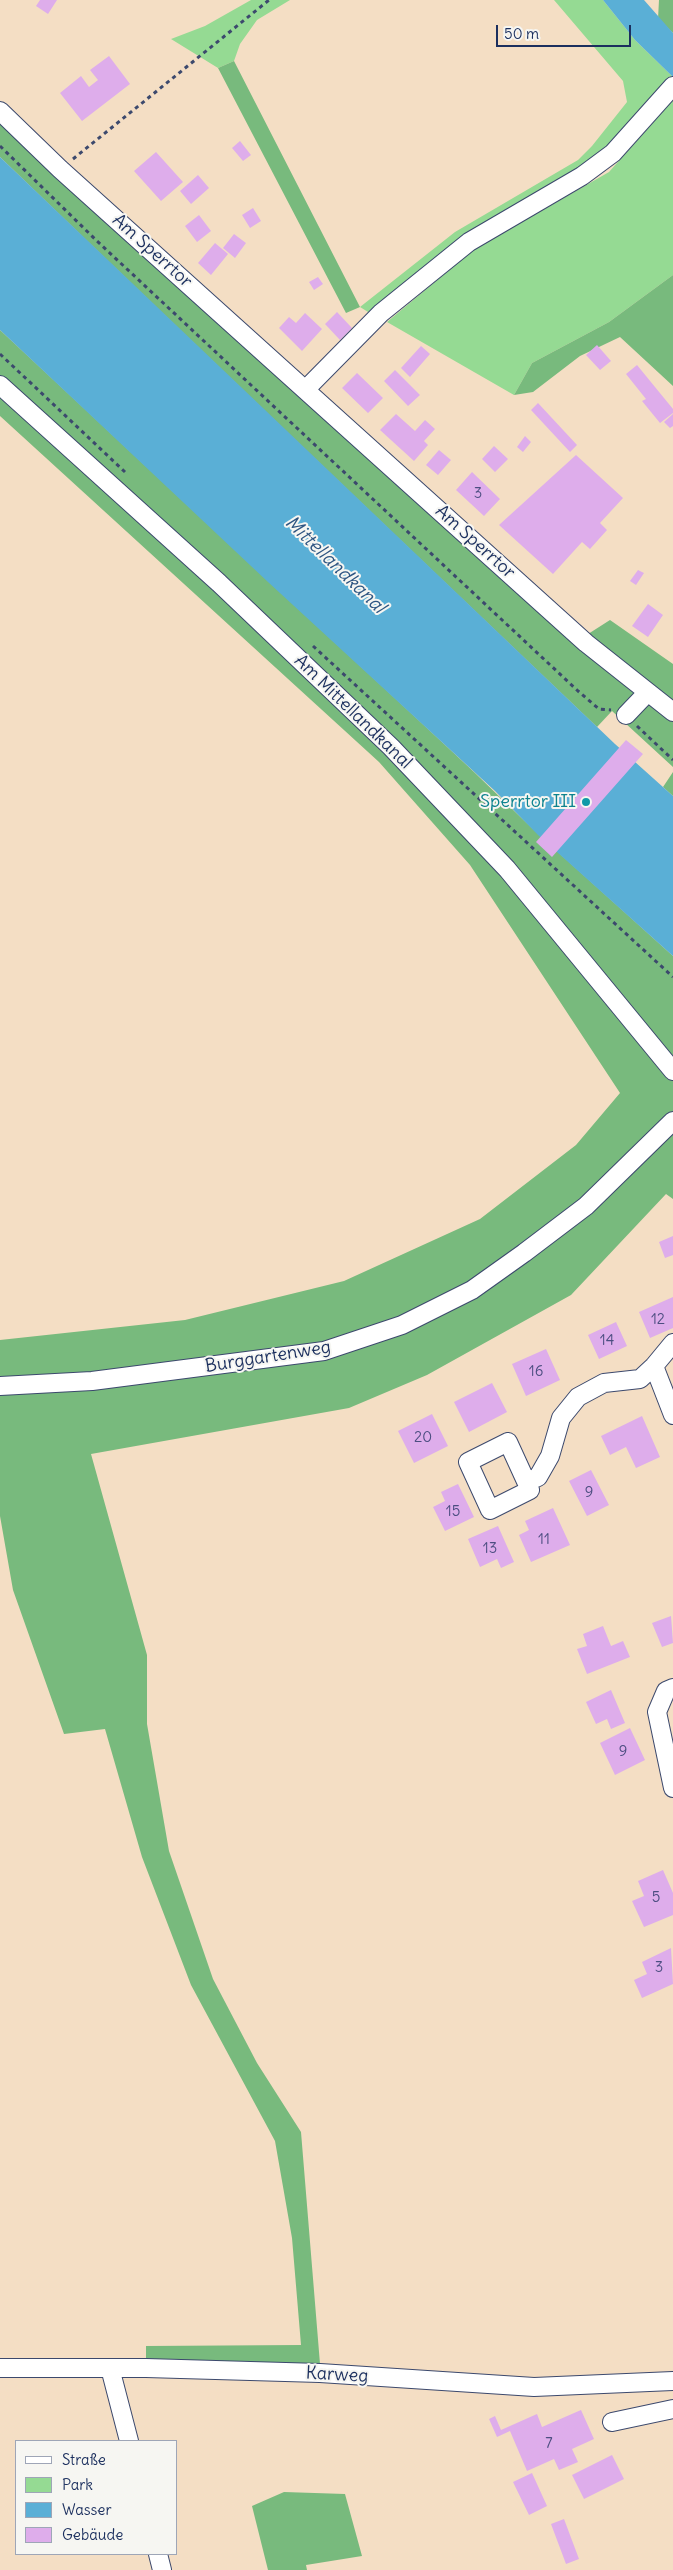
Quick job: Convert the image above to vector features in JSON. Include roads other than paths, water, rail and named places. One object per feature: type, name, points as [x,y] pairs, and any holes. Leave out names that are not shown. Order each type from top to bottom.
[{"type":"street","points":[[306,389],[389,307],[469,242],[582,176],[612,153],[673,86]]},
{"type":"street","name":"Am Sperrtor","points":[[0,111],[60,169],[586,643],[673,712]]},
{"type":"street","name":"Am Mittellandkanal","points":[[0,385],[220,583],[391,747],[507,869],[673,1071]]},
{"type":"street","points":[[626,715],[647,693]]},
{"type":"street","name":"Burggartenweg","points":[[0,1386],[92,1382],[324,1351],[402,1325],[472,1290],[524,1253],[586,1206],[673,1121]]},
{"type":"street","points":[[527,1482],[538,1477],[550,1456],[561,1418],[578,1397],[604,1383],[640,1379],[654,1366],[673,1343]]},
{"type":"street","points":[[654,1366],[673,1415]]},
{"type":"street","points":[[673,1688],[666,1691],[657,1712],[673,1788]]},
{"type":"street","name":"Karweg","points":[[0,2368],[110,2368],[320,2373],[534,2387],[673,2381]]},
{"type":"street","points":[[110,2368],[129,2440]]},
{"type":"street","points":[[612,2422],[673,2409]]},
{"type":"street","points":[[158,2555],[162,2570]]},
{"type":"water","points":[[603,0],[644,0],[673,33],[673,77],[635,40]]},
{"type":"water","name":"Mittellandkanal","points":[[0,157],[615,744],[673,796],[673,956],[538,835],[495,791],[268,582],[0,330]]},
{"type":"place","name":"Sperrtor III","points":[[586,802]]}]
